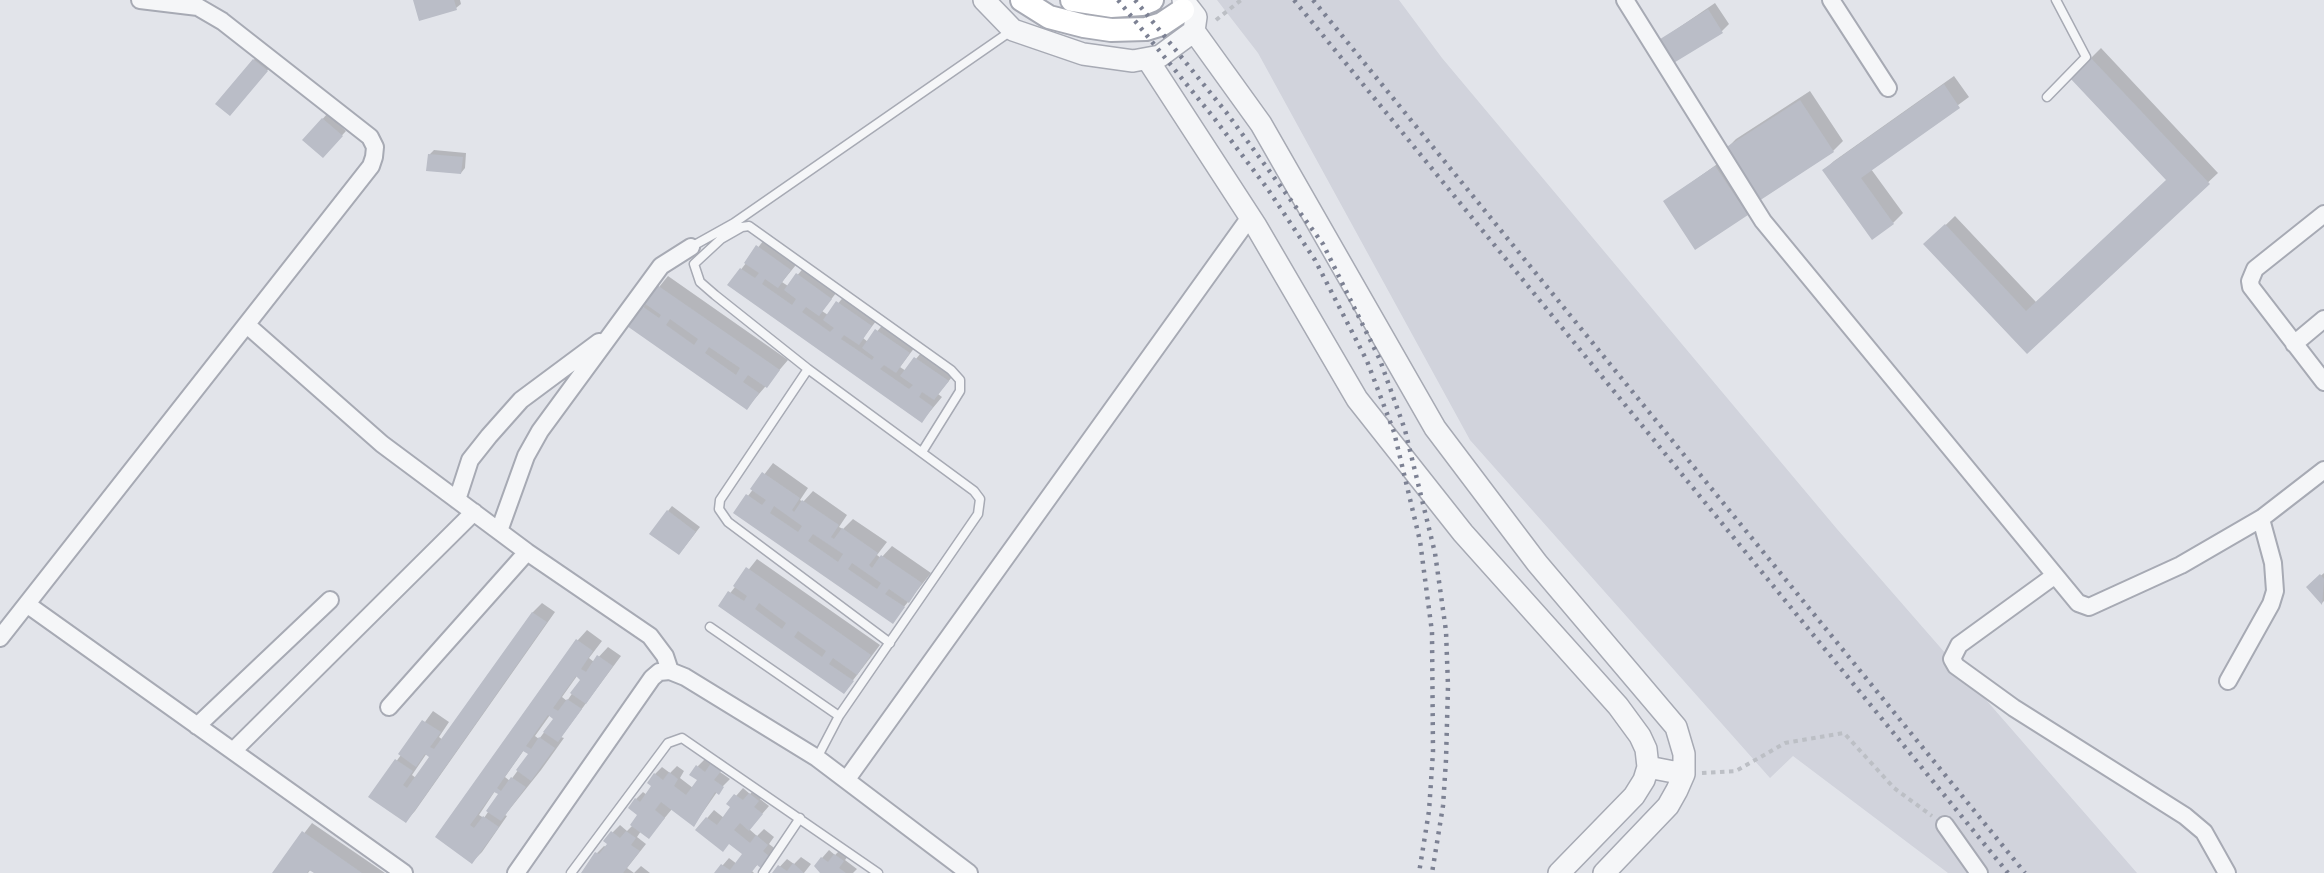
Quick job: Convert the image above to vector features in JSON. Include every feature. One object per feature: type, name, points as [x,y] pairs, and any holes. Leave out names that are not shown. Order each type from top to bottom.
[{"type":"main road","points":[[1022,0],[1050,17],[1084,26],[1112,30],[1146,29],[1162,24],[1183,5]]},
{"type":"main road","points":[[1072,0],[1112,6],[1142,4],[1152,0]]},
{"type":"street","points":[[0,638],[371,166],[375,147],[370,137],[222,21],[198,7],[140,0]]},
{"type":"street","points":[[984,0],[1012,30],[1083,54],[1148,60],[1160,56],[1194,31]]},
{"type":"street","points":[[1625,0],[1763,221],[2078,603],[2089,607],[2181,565],[2261,519],[2324,470]]},
{"type":"street","points":[[1832,0],[1888,88]]},
{"type":"street","points":[[1183,5],[1196,17],[1194,31],[1261,124],[1435,428],[1537,563],[1676,727],[1684,754],[1684,774],[1668,806],[1604,873]]},
{"type":"street","points":[[1148,60],[1250,217],[1357,399],[1463,532],[1618,706],[1640,736],[1646,749],[1648,767],[1634,796],[1559,873]]},
{"type":"street","points":[[2324,214],[2250,275],[2251,287],[2324,382]]},
{"type":"street","points":[[848,779],[1250,217]]},
{"type":"street","points":[[500,531],[526,456],[540,431],[661,266],[691,247]]},
{"type":"street","points":[[2294,344],[2324,319]]},
{"type":"street","points":[[247,325],[382,444],[527,552],[650,636],[665,656],[670,671]]},
{"type":"street","points":[[457,500],[470,460],[521,400],[616,329]]},
{"type":"street","points":[[233,751],[474,512]]},
{"type":"street","points":[[2228,681],[2276,591],[2273,563],[2261,519]]},
{"type":"street","points":[[389,707],[527,552]]},
{"type":"street","points":[[2054,576],[1959,645],[1952,659],[1956,666],[2014,708],[2185,816],[2204,832],[2227,873]]},
{"type":"street","points":[[197,726],[330,600]]},
{"type":"street","points":[[28,605],[404,873]]},
{"type":"street","points":[[516,873],[652,678],[659,672],[670,671],[685,677],[848,779],[969,873]]},
{"type":"street","points":[[1648,767],[1684,774]]},
{"type":"street","points":[[1945,825],[1979,873]]},
{"type":"lane","points":[[2047,97],[2086,57],[2056,0]]},
{"type":"lane","points":[[691,247],[734,223],[1012,30]]},
{"type":"lane","points":[[816,758],[839,716],[981,508],[980,499],[975,491],[808,369],[700,282],[694,264],[721,239],[742,227],[749,226],[956,374],[960,380],[960,391],[922,452]]},
{"type":"lane","points":[[808,369],[720,500],[719,509],[728,522],[890,643]]},
{"type":"lane","points":[[710,627],[839,716]]},
{"type":"lane","points":[[571,873],[674,739],[689,740],[878,873]]},
{"type":"lane","points":[[763,873],[800,818]]},
{"type":"path","points":[[1218,19],[1240,0]]},
{"type":"path","points":[[1684,774],[1736,771],[1785,743],[1844,733],[1894,789],[1945,825]]},
{"type":"shaded area","points":[[1217,0],[1399,0],[1442,58],[1837,529],[2137,873],[1948,873],[1793,756],[1770,778],[1470,440],[1258,53]]},
{"type":"building","points":[[413,0],[454,0],[457,10],[419,21]]},
{"type":"building","points":[[1708,9],[1723,33],[1672,64],[1657,41]]},
{"type":"building","points":[[2090,57],[2210,184],[2027,354],[1923,244],[1945,224],[2026,311],[2166,180],[2069,77]]},
{"type":"building","points":[[253,59],[268,71],[230,116],[215,104]]},
{"type":"building","points":[[1944,84],[1960,108],[1861,178],[1894,224],[1872,240],[1822,170]]},
{"type":"building","points":[[1800,100],[1834,152],[1759,201],[1725,148]]},
{"type":"building","points":[[322,118],[343,136],[323,158],[302,140]]},
{"type":"building","points":[[428,154],[463,157],[461,174],[426,171]]},
{"type":"building","points":[[1715,166],[1748,215],[1695,250],[1663,201]]},
{"type":"building","points":[[756,245],[791,270],[778,288],[765,279],[762,284],[792,305],[796,299],[784,290],[796,273],[832,299],[819,316],[806,307],[802,312],[830,332],[834,328],[823,320],[836,301],[872,326],[859,345],[844,335],[841,339],[872,360],[874,357],[862,348],[875,329],[910,353],[896,373],[884,365],[880,369],[909,389],[913,385],[900,376],[914,357],[949,381],[934,400],[922,392],[919,397],[933,407],[922,423],[727,285],[740,268],[755,278],[759,273],[744,263]]},
{"type":"building","points":[[657,285],[780,370],[767,388],[748,375],[743,382],[759,393],[747,410],[627,326],[642,306],[659,318],[661,315],[644,303]],"holes":[[[670,319],[698,339],[694,345],[666,325]],[[709,347],[740,368],[736,375],[705,353]]]},
{"type":"building","points":[[762,472],[800,498],[792,510],[794,512],[802,500],[839,525],[831,537],[834,539],[842,528],[878,553],[869,565],[872,568],[881,555],[922,583],[909,603],[889,589],[885,594],[905,607],[893,624],[733,513],[746,494],[762,505],[766,500],[750,489]],"holes":[[[774,506],[802,526],[798,532],[770,513]],[[813,534],[843,554],[838,562],[808,541]],[[852,563],[881,583],[877,589],[848,569]]]},
{"type":"building","points":[[667,510],[696,532],[679,555],[649,534]]},
{"type":"building","points":[[746,567],[871,655],[857,675],[833,658],[829,664],[854,681],[844,694],[718,606],[728,591],[744,601],[747,596],[733,586]],"holes":[[[759,603],[786,623],[782,629],[755,609]],[[798,631],[826,651],[822,657],[794,637]]]},
{"type":"building","points":[[2320,574],[2324,579],[2322,605],[2306,587]]},
{"type":"building","points":[[532,612],[547,622],[406,823],[368,797],[395,759],[413,771],[403,785],[407,788],[429,757],[425,754],[416,767],[398,754],[422,720],[441,732],[430,747],[434,749]]},
{"type":"building","points":[[576,639],[593,651],[581,669],[586,672],[597,655],[613,666],[586,704],[570,693],[580,680],[576,676],[553,708],[558,711],[567,699],[582,709],[558,742],[543,732],[553,719],[548,715],[526,746],[531,749],[539,737],[555,748],[531,781],[516,770],[528,754],[523,751],[497,788],[501,791],[511,777],[526,787],[501,821],[486,811],[498,794],[494,792],[470,825],[474,828],[483,816],[499,827],[472,864],[435,837]]},
{"type":"building","points":[[711,763],[721,771],[714,780],[724,787],[719,795],[715,792],[694,827],[661,802],[655,810],[665,818],[649,839],[630,825],[637,815],[628,808],[635,798],[640,802],[651,786],[647,783],[654,773],[663,780],[669,772],[678,779],[674,786],[686,795],[697,780],[689,775],[696,765],[705,772]]},
{"type":"building","points":[[749,793],[759,801],[754,807],[763,814],[749,831],[740,823],[734,830],[750,843],[756,835],[768,845],[763,851],[771,858],[762,869],[757,865],[751,873],[714,873],[721,864],[730,870],[742,854],[729,844],[723,852],[695,830],[706,817],[717,825],[730,807],[726,804],[734,794],[743,800]]},
{"type":"building","points":[[302,831],[362,873],[314,873],[309,870],[307,873],[272,873]]},
{"type":"building","points":[[611,831],[620,838],[626,831],[636,838],[631,845],[640,851],[623,873],[581,873],[595,852],[599,854],[607,844],[603,841]]},
{"type":"building","points":[[834,854],[844,861],[839,868],[846,873],[820,873],[814,866],[821,857],[828,862]]},
{"type":"building","points":[[793,863],[804,873],[772,873],[778,865],[787,871]]},
{"type":"railway","points":[[1118,0],[1214,118],[1267,188],[1315,260],[1367,361],[1394,432],[1420,541],[1432,632],[1433,752],[1429,811],[1419,873]]},
{"type":"railway","points":[[1135,0],[1226,112],[1323,244],[1380,360],[1405,430],[1435,553],[1446,631],[1448,686],[1446,760],[1443,806],[1432,873]]},
{"type":"railway","points":[[1294,0],[2008,873]]},
{"type":"railway","points":[[1313,0],[2025,873]]}]
